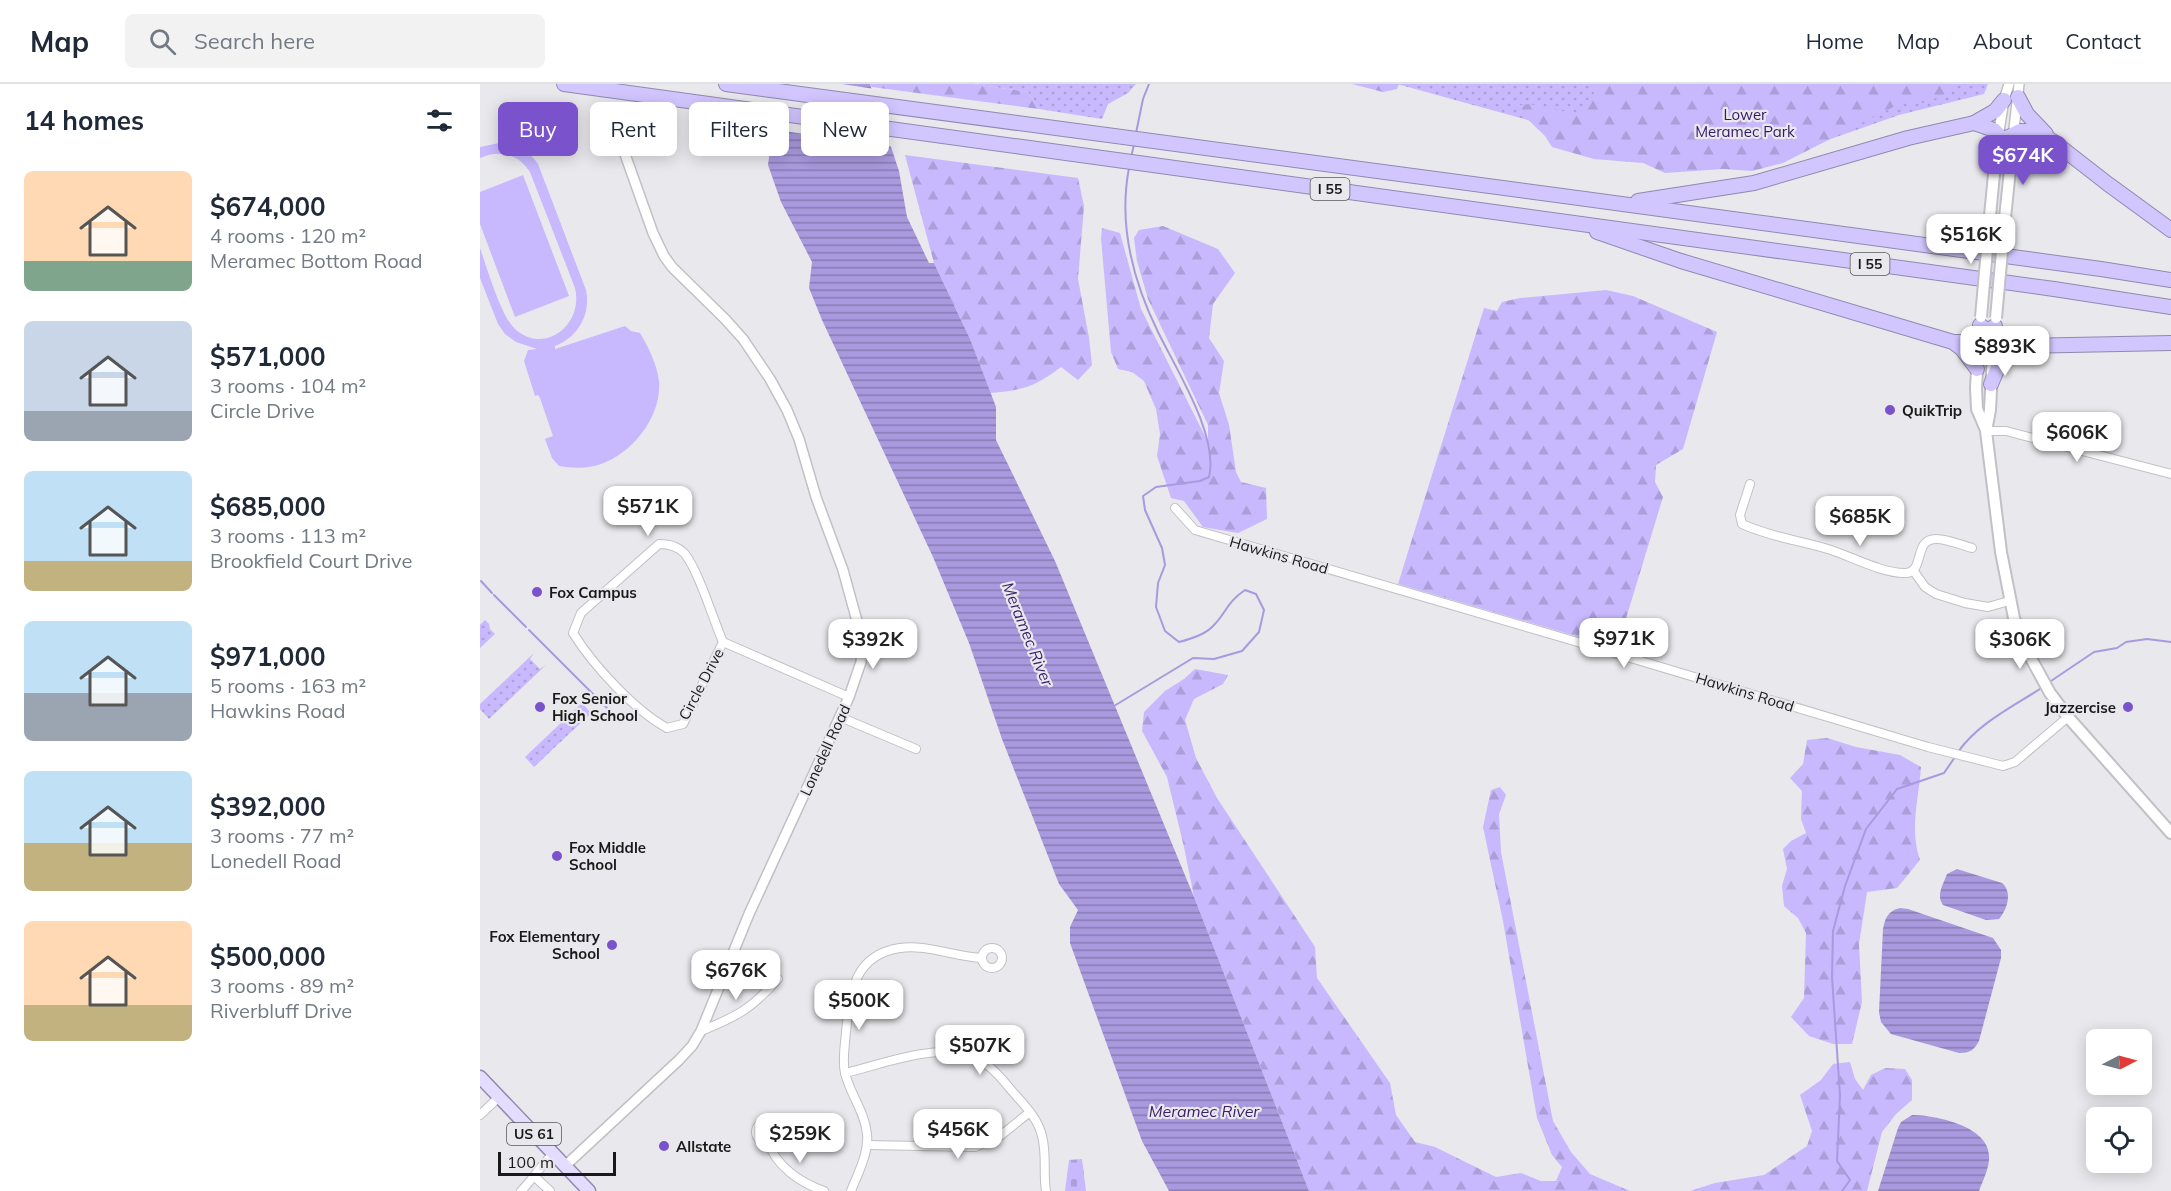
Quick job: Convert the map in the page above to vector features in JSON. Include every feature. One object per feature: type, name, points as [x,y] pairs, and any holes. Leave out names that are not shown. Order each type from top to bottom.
[{"type":"highway","name":"I 55","points":[[564,84],[2171,307]]},
{"type":"highway","name":"I 55","points":[[726,84],[2171,280]]},
{"type":"highway","points":[[2019,91],[2027,114],[2054,142]]},
{"type":"highway","points":[[1624,204],[1754,183],[1908,138],[1974,123],[1995,111],[2004,100]]},
{"type":"highway","points":[[1974,123],[1986,126],[2005,140],[2027,130],[2036,131],[2171,230]]},
{"type":"highway","points":[[1570,222],[1682,261],[1953,342],[1973,342],[1987,328],[2006,344],[2017,346],[2171,344]]},
{"type":"highway","points":[[1953,342],[1962,349],[1977,369]]},
{"type":"highway","points":[[1991,384],[2002,358],[2017,346]]},
{"type":"main road","points":[[1986,431],[1991,384],[1987,328],[1990,216],[2005,140]]},
{"type":"main road","points":[[2005,140],[2005,218],[1987,328],[1977,369],[1977,409],[1986,431],[2009,601],[2027,651],[2050,693],[2068,717],[2171,834]]},
{"type":"main road","name":"US 61","points":[[480,1077],[589,1191]]},
{"type":"street","points":[[2005,140],[2004,100],[2009,84]]},
{"type":"street","points":[[2005,140],[2019,91]]},
{"type":"street","name":"Lonedell Road","points":[[565,1166],[679,1060],[692,1046],[701,1031],[753,904],[849,697],[863,656],[862,633],[851,595],[794,425],[775,387],[743,339],[676,271],[660,250],[626,156]]},
{"type":"street","points":[[1986,431],[2006,431],[2171,474]]},
{"type":"street","points":[[1750,484],[1740,515],[1742,524],[1892,571],[1907,573],[1913,570],[1917,565],[1918,554],[1928,541],[1938,539],[1972,548]]},
{"type":"street","name":"Hawkins Road","points":[[1175,508],[1195,530],[1789,709],[2002,766],[2009,766],[2015,762],[2068,717]]},
{"type":"street","name":"Circle Drive","points":[[723,642],[683,724],[667,728],[654,720],[626,695],[586,654],[573,633],[581,614],[659,544],[669,544],[684,552],[693,567],[723,642],[849,697]]},
{"type":"street","points":[[1913,570],[1925,587],[1936,594],[1988,607],[2009,601]]},
{"type":"street","points":[[840,717],[916,749]]},
{"type":"street","points":[[851,1191],[867,1145],[863,1118],[845,1073],[844,1056],[851,991],[858,976],[867,964],[891,950],[912,947],[982,958]]},
{"type":"street","points":[[701,1031],[737,1016],[759,1000],[778,979]]},
{"type":"street","points":[[845,1073],[911,1055],[933,1053],[963,1055],[976,1059],[991,1068],[1030,1112],[1042,1136],[1046,1191]]},
{"type":"street","points":[[480,1115],[499,1097]]},
{"type":"street","points":[[867,1145],[975,1147],[999,1136],[1030,1112]]},
{"type":"street","points":[[768,1141],[773,1154],[793,1175],[824,1191]]},
{"type":"street","points":[[521,1191],[536,1177],[544,1163],[553,1154]]},
{"type":"street","points":[[536,1177],[550,1191]]},
{"type":"green space","points":[[870,84],[973,84],[1028,92],[1039,109],[872,87]]},
{"type":"green space","points":[[973,84],[1136,84],[1128,93],[1108,104],[1102,119],[1039,109],[1028,92]]},
{"type":"green space","points":[[1352,84],[1399,84],[1397,89],[1383,92]]},
{"type":"green space","name":"Lower Meramec Park","points":[[1397,84],[1988,84],[1984,94],[1899,115],[1762,163],[1604,141]]},
{"type":"green space","name":"Lower Meramec Park","points":[[1598,84],[1960,84],[1952,91],[1925,103],[1901,103],[1783,163],[1752,171],[1723,169],[1665,173],[1643,163],[1594,159],[1552,147],[1545,136],[1514,106],[1529,104],[1573,113],[1587,107]]},
{"type":"green space","points":[[498,143],[498,154],[480,158],[480,147]]},
{"type":"green space","points":[[905,155],[1078,178],[1084,206],[1078,279],[1092,365],[1078,380],[1061,367],[1044,379],[1028,386],[990,393],[970,339],[934,263]]},
{"type":"green space","points":[[511,156],[531,156],[538,164],[586,290],[586,308],[581,324],[570,337],[555,346],[555,349],[625,326],[631,331],[640,333],[656,369],[659,394],[656,407],[643,432],[613,459],[596,466],[564,467],[559,466],[552,458],[545,439],[553,436],[540,398],[538,395],[535,396],[524,361],[528,350],[537,349],[516,342],[505,334],[498,324],[480,278],[480,248],[505,314],[515,329],[527,336],[538,339],[550,337],[560,332],[568,324],[574,313],[575,288],[530,172]]},
{"type":"green space","points":[[523,175],[569,296],[515,317],[480,224],[480,192]]},
{"type":"green space","points":[[1163,226],[1218,249],[1235,273],[1213,304],[1209,338],[1224,361],[1219,393],[1229,425],[1236,472],[1241,482],[1266,488],[1267,519],[1238,533],[1203,527],[1184,501],[1171,498],[1157,456],[1160,434],[1156,409],[1144,381],[1132,372],[1118,369],[1111,352],[1102,228],[1120,233],[1141,309],[1208,442],[1208,425],[1148,299],[1137,261],[1134,238],[1139,230]]},
{"type":"green space","points":[[1606,290],[1633,296],[1717,332],[1683,449],[1656,465],[1655,482],[1663,497],[1617,648],[1398,584],[1484,308],[1497,311],[1502,302],[1520,298]]},
{"type":"green space","points":[[485,620],[495,634],[480,648],[480,625]]},
{"type":"green space","points":[[534,653],[530,659],[540,669],[546,665],[489,719],[480,709],[480,704]]},
{"type":"green space","points":[[1195,669],[1228,675],[1223,684],[1194,699],[1185,720],[1196,758],[1217,798],[1315,947],[1317,978],[1390,1083],[1396,1115],[1415,1142],[1435,1147],[1496,1177],[1521,1173],[1541,1181],[1556,1181],[1562,1167],[1552,1155],[1537,1118],[1503,921],[1483,827],[1491,790],[1500,787],[1506,795],[1499,814],[1501,852],[1553,1121],[1571,1152],[1590,1174],[1630,1191],[1309,1191],[1194,897],[1167,777],[1142,731],[1144,712],[1165,691]]},
{"type":"green space","points":[[582,703],[590,712],[589,715],[534,767],[525,757]]},
{"type":"green space","points":[[1827,738],[1856,747],[1900,755],[1921,767],[1915,825],[1920,860],[1897,888],[1867,892],[1859,944],[1862,1002],[1852,1044],[1833,1044],[1809,1036],[1791,1017],[1804,998],[1806,933],[1798,918],[1784,906],[1782,886],[1787,869],[1783,849],[1791,841],[1806,833],[1801,819],[1802,791],[1790,778],[1803,764],[1807,740]]},
{"type":"green space","points":[[1850,1062],[1855,1079],[1863,1090],[1871,1075],[1885,1068],[1905,1069],[1912,1080],[1912,1100],[1896,1114],[1882,1132],[1867,1191],[1690,1191],[1715,1183],[1764,1175],[1807,1146],[1812,1131],[1800,1095],[1821,1080],[1833,1064]]},
{"type":"green space","points":[[1082,1159],[1086,1191],[1065,1191],[1069,1160]]},
{"type":"water","name":"Meramec River","points":[[749,84],[870,84],[876,102],[801,102],[801,156],[889,156],[889,141],[899,171],[907,217],[929,263],[934,263],[970,339],[996,407],[996,440],[1055,561],[1194,897],[1309,1191],[1169,1191],[1142,1141],[1070,943],[1070,927],[1078,910],[1059,884],[1002,739],[969,643],[933,557],[809,288],[812,262],[781,202],[768,165],[769,156],[789,156],[789,102],[756,102]]},
{"type":"water","points":[[1957,869],[2002,883],[2007,891],[2008,901],[1999,919],[1986,920],[1943,905],[1940,897],[1942,886],[1947,874]]},
{"type":"water","points":[[1900,908],[1993,938],[2001,950],[2001,958],[1979,1041],[1969,1052],[1959,1053],[1891,1034],[1881,1022],[1879,1012],[1883,929],[1888,916]]},
{"type":"water","points":[[1912,1115],[1934,1117],[1959,1124],[1980,1137],[1986,1145],[1989,1160],[1979,1191],[1878,1191],[1898,1128],[1901,1122]]},
{"type":"pier","points":[[746,84],[842,84],[875,89],[879,102],[801,102],[801,133],[789,132],[789,102],[753,102]]},
{"type":"pier","points":[[889,130],[895,147],[889,146]]},
{"type":"waterway","points":[[1136,133],[1143,99],[1149,84]]},
{"type":"waterway","points":[[1131,157],[1134,145]]},
{"type":"waterway","points":[[1114,706],[1193,658],[1214,659],[1242,651],[1259,632],[1264,610],[1256,594],[1245,590],[1234,599],[1210,629],[1198,636],[1179,642],[1165,631],[1156,607],[1158,583],[1165,565],[1162,548],[1145,510],[1143,496],[1156,487],[1200,481],[1209,477],[1210,461],[1208,442],[1202,423],[1185,383],[1149,313],[1135,273],[1125,210],[1129,168]]},
{"type":"waterway","points":[[481,581],[492,593]]},
{"type":"waterway","points":[[494,595],[511,612]]},
{"type":"waterway","points":[[512,613],[526,627]]},
{"type":"waterway","points":[[529,630],[607,708]]},
{"type":"waterway","points":[[2048,683],[2094,652],[2117,648],[2126,642],[2147,639],[2171,642]]},
{"type":"waterway","points":[[1958,752],[1986,724],[2043,687]]},
{"type":"waterway","points":[[1842,1191],[1850,1180],[1837,1161],[1840,1095],[1832,977],[1833,931],[1845,886],[1866,829],[1897,789],[1944,773],[1955,757]]},
{"type":"place","name":"QuikTrip","points":[[1890,410]]},
{"type":"place","name":"Fox Campus","points":[[537,592]]},
{"type":"place","name":"Fox Senior High School","points":[[540,707]]},
{"type":"place","name":"Jazzercise","points":[[2128,707]]},
{"type":"place","name":"Fox Middle School","points":[[557,856]]},
{"type":"place","name":"Fox Elementary School","points":[[612,945]]},
{"type":"place","name":"Allstate","points":[[664,1146]]}]
